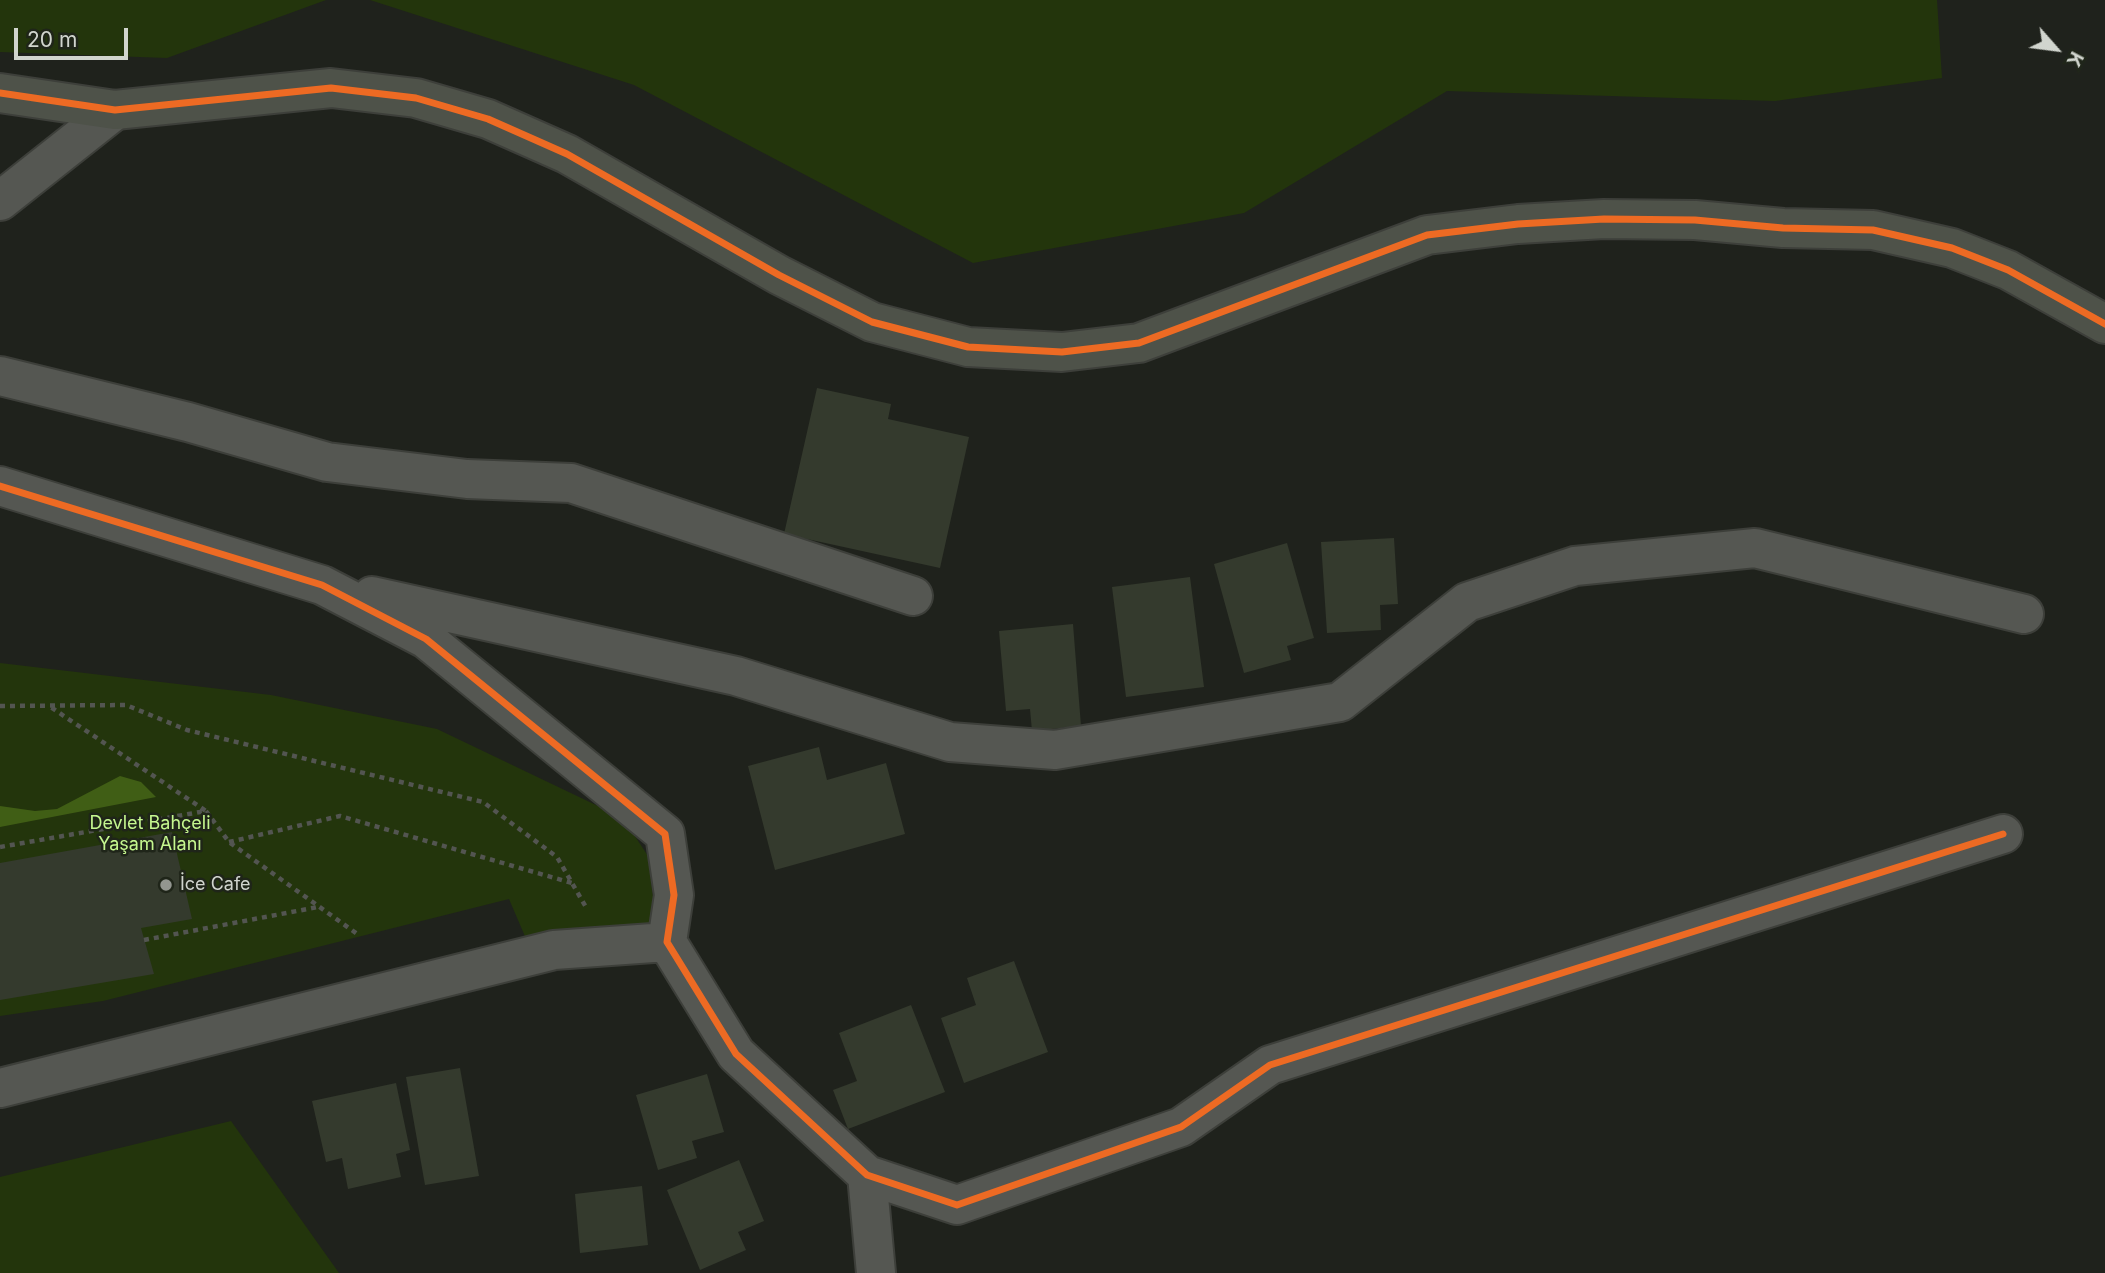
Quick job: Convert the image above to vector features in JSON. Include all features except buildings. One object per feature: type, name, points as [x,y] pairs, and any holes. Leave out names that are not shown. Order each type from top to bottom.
[{"type":"street","points":[[0,93],[115,110],[331,88],[416,98],[488,119],[567,154],[779,275],[872,322],[968,347],[1062,352],[1139,343],[1427,236],[1518,224],[1604,219],[1696,220],[1783,228],[1873,230],[1952,248],[2008,270],[2105,324]]},
{"type":"street","points":[[0,201],[115,110]]},
{"type":"street","points":[[0,376],[188,422],[327,462],[467,480],[571,483],[913,596]]},
{"type":"street","points":[[0,486],[322,585],[736,676],[950,742],[1055,750],[1340,702],[1467,602],[1575,566],[1755,548],[2024,614]]},
{"type":"street","points":[[322,585],[426,639],[665,834],[674,895],[667,942],[736,1054],[867,1175],[957,1205],[1181,1127],[1270,1065],[2003,834]]},
{"type":"street","points":[[0,1088],[554,950],[667,942]]},
{"type":"street","points":[[867,1175],[876,1273]]},
{"type":"path","points":[[0,706],[126,705],[187,730],[483,802],[557,857],[607,947]]},
{"type":"path","points":[[49,706],[206,811],[229,842],[360,936]]},
{"type":"path","points":[[0,847],[206,811]]},
{"type":"path","points":[[229,842],[341,816],[573,884]]},
{"type":"path","points":[[144,940],[319,907]]},
{"type":"green space","points":[[0,0],[326,0],[167,58],[0,52]]},
{"type":"green space","points":[[370,0],[1937,0],[1942,78],[1775,101],[1447,91],[1244,213],[973,263],[634,85]]},
{"type":"green space","name":"Devlet Bahçeli Yaşam Alanı","points":[[0,663],[271,695],[437,729],[623,818],[648,856],[661,961],[533,955],[509,899],[103,1001],[0,1016]]},
{"type":"green space","points":[[231,1121],[339,1273],[0,1273],[0,1177]]},
{"type":"shaded area","points":[[120,776],[141,782],[156,797],[0,827],[0,806],[35,811],[57,809]]},
{"type":"cycle path","points":[[0,93],[115,110],[331,88],[416,98],[488,119],[567,154],[779,275],[872,322],[968,347],[1062,352],[1139,343],[1427,235],[1518,224],[1604,219],[1695,220],[1783,228],[1873,230],[1952,248],[2008,270],[2105,324]]},
{"type":"cycle path","points":[[0,486],[322,585],[426,639],[665,834],[674,895],[667,942],[736,1054],[867,1175],[957,1205],[1181,1127],[1270,1065],[2003,834]]},
{"type":"place","name":"İce Cafe","points":[[166,885]]}]
